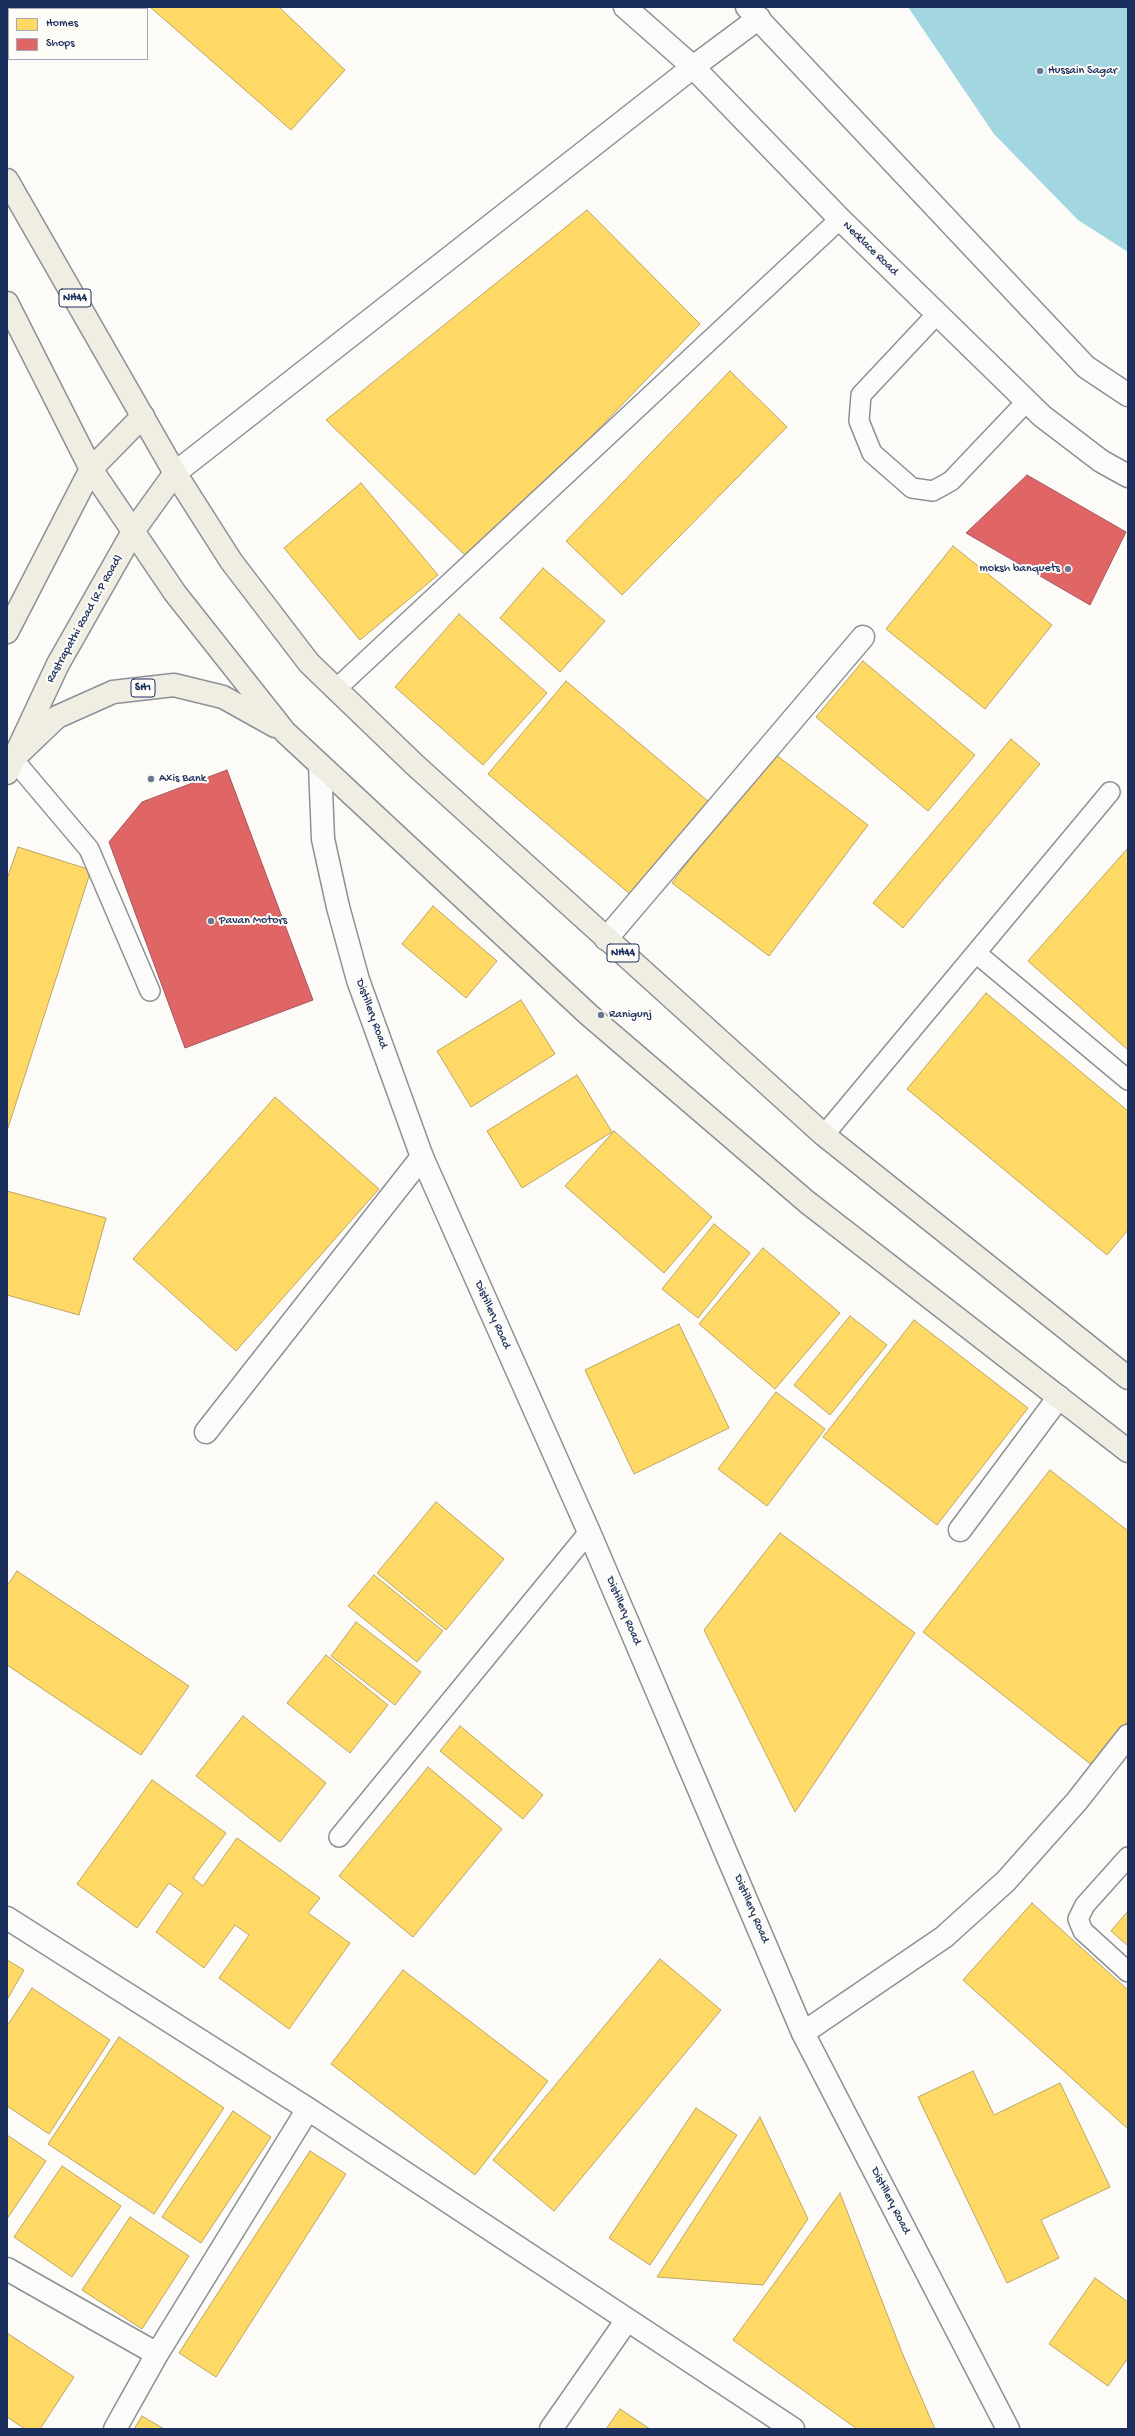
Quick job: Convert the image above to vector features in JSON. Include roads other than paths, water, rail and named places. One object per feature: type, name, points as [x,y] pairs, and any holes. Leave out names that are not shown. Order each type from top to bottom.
[{"type":"main road","name":"NH44","points":[[7,180],[175,472],[231,561],[309,663],[415,765],[824,1135],[1128,1378]]},
{"type":"main road","points":[[9,311],[92,469],[175,593],[285,732],[589,1015],[807,1202],[1128,1451]]},
{"type":"main road","points":[[7,632],[92,469],[143,416]]},
{"type":"main road","name":"Rastrapathi Road (R.P Road)","points":[[10,766],[58,664],[134,530],[175,472]]},
{"type":"main road","name":"SH1","points":[[10,766],[58,717],[113,692],[174,685],[222,697],[285,732]]},
{"type":"street","name":"Necklace Road","points":[[625,7],[693,67],[840,219],[1042,416],[1102,461],[1128,476]]},
{"type":"street","points":[[175,472],[693,67],[753,13],[1086,367],[1128,395]]},
{"type":"street","points":[[606,939],[863,637]]},
{"type":"street","name":"Distillery Road","points":[[320,765],[322,839],[338,907],[358,980],[422,1157],[589,1532],[803,2033],[1008,2429]]},
{"type":"street","points":[[206,1432],[422,1157]]},
{"type":"street","points":[[960,1530],[1059,1396]]},
{"type":"street","points":[[803,2033],[944,1937],[1006,1881],[1077,1801],[1128,1736]]},
{"type":"street","points":[[7,1918],[308,2109],[794,2429]]},
{"type":"street","points":[[115,2429],[157,2354],[308,2109]]},
{"type":"street","points":[[7,2269],[157,2354]]},
{"type":"street","points":[[551,2429],[627,2320]]},
{"type":"lane","points":[[336,689],[840,219]]},
{"type":"lane","points":[[938,314],[861,394],[859,422],[872,453],[912,488],[933,491],[951,481],[1027,401]]},
{"type":"lane","points":[[10,766],[89,849],[150,991]]},
{"type":"lane","points":[[824,1135],[1110,792]]},
{"type":"lane","points":[[976,953],[1128,1080]]},
{"type":"lane","points":[[339,1837],[589,1532]]},
{"type":"lane","points":[[1128,1857],[1085,1906],[1078,1919],[1083,1931],[1128,1972]]},
{"type":"water","name":"Hussain Sagar","points":[[908,7],[1128,7],[1128,252],[1078,220],[994,134]]},
{"type":"place","name":"Hussain Sagar","points":[[1040,71]]},
{"type":"place","name":"moksh banquets","points":[[1068,569]]},
{"type":"place","name":"Axis Bank","points":[[151,779]]},
{"type":"place","name":"Pavan Motors","points":[[211,921]]},
{"type":"place","name":"Ranigunj","points":[[601,1015]]}]
